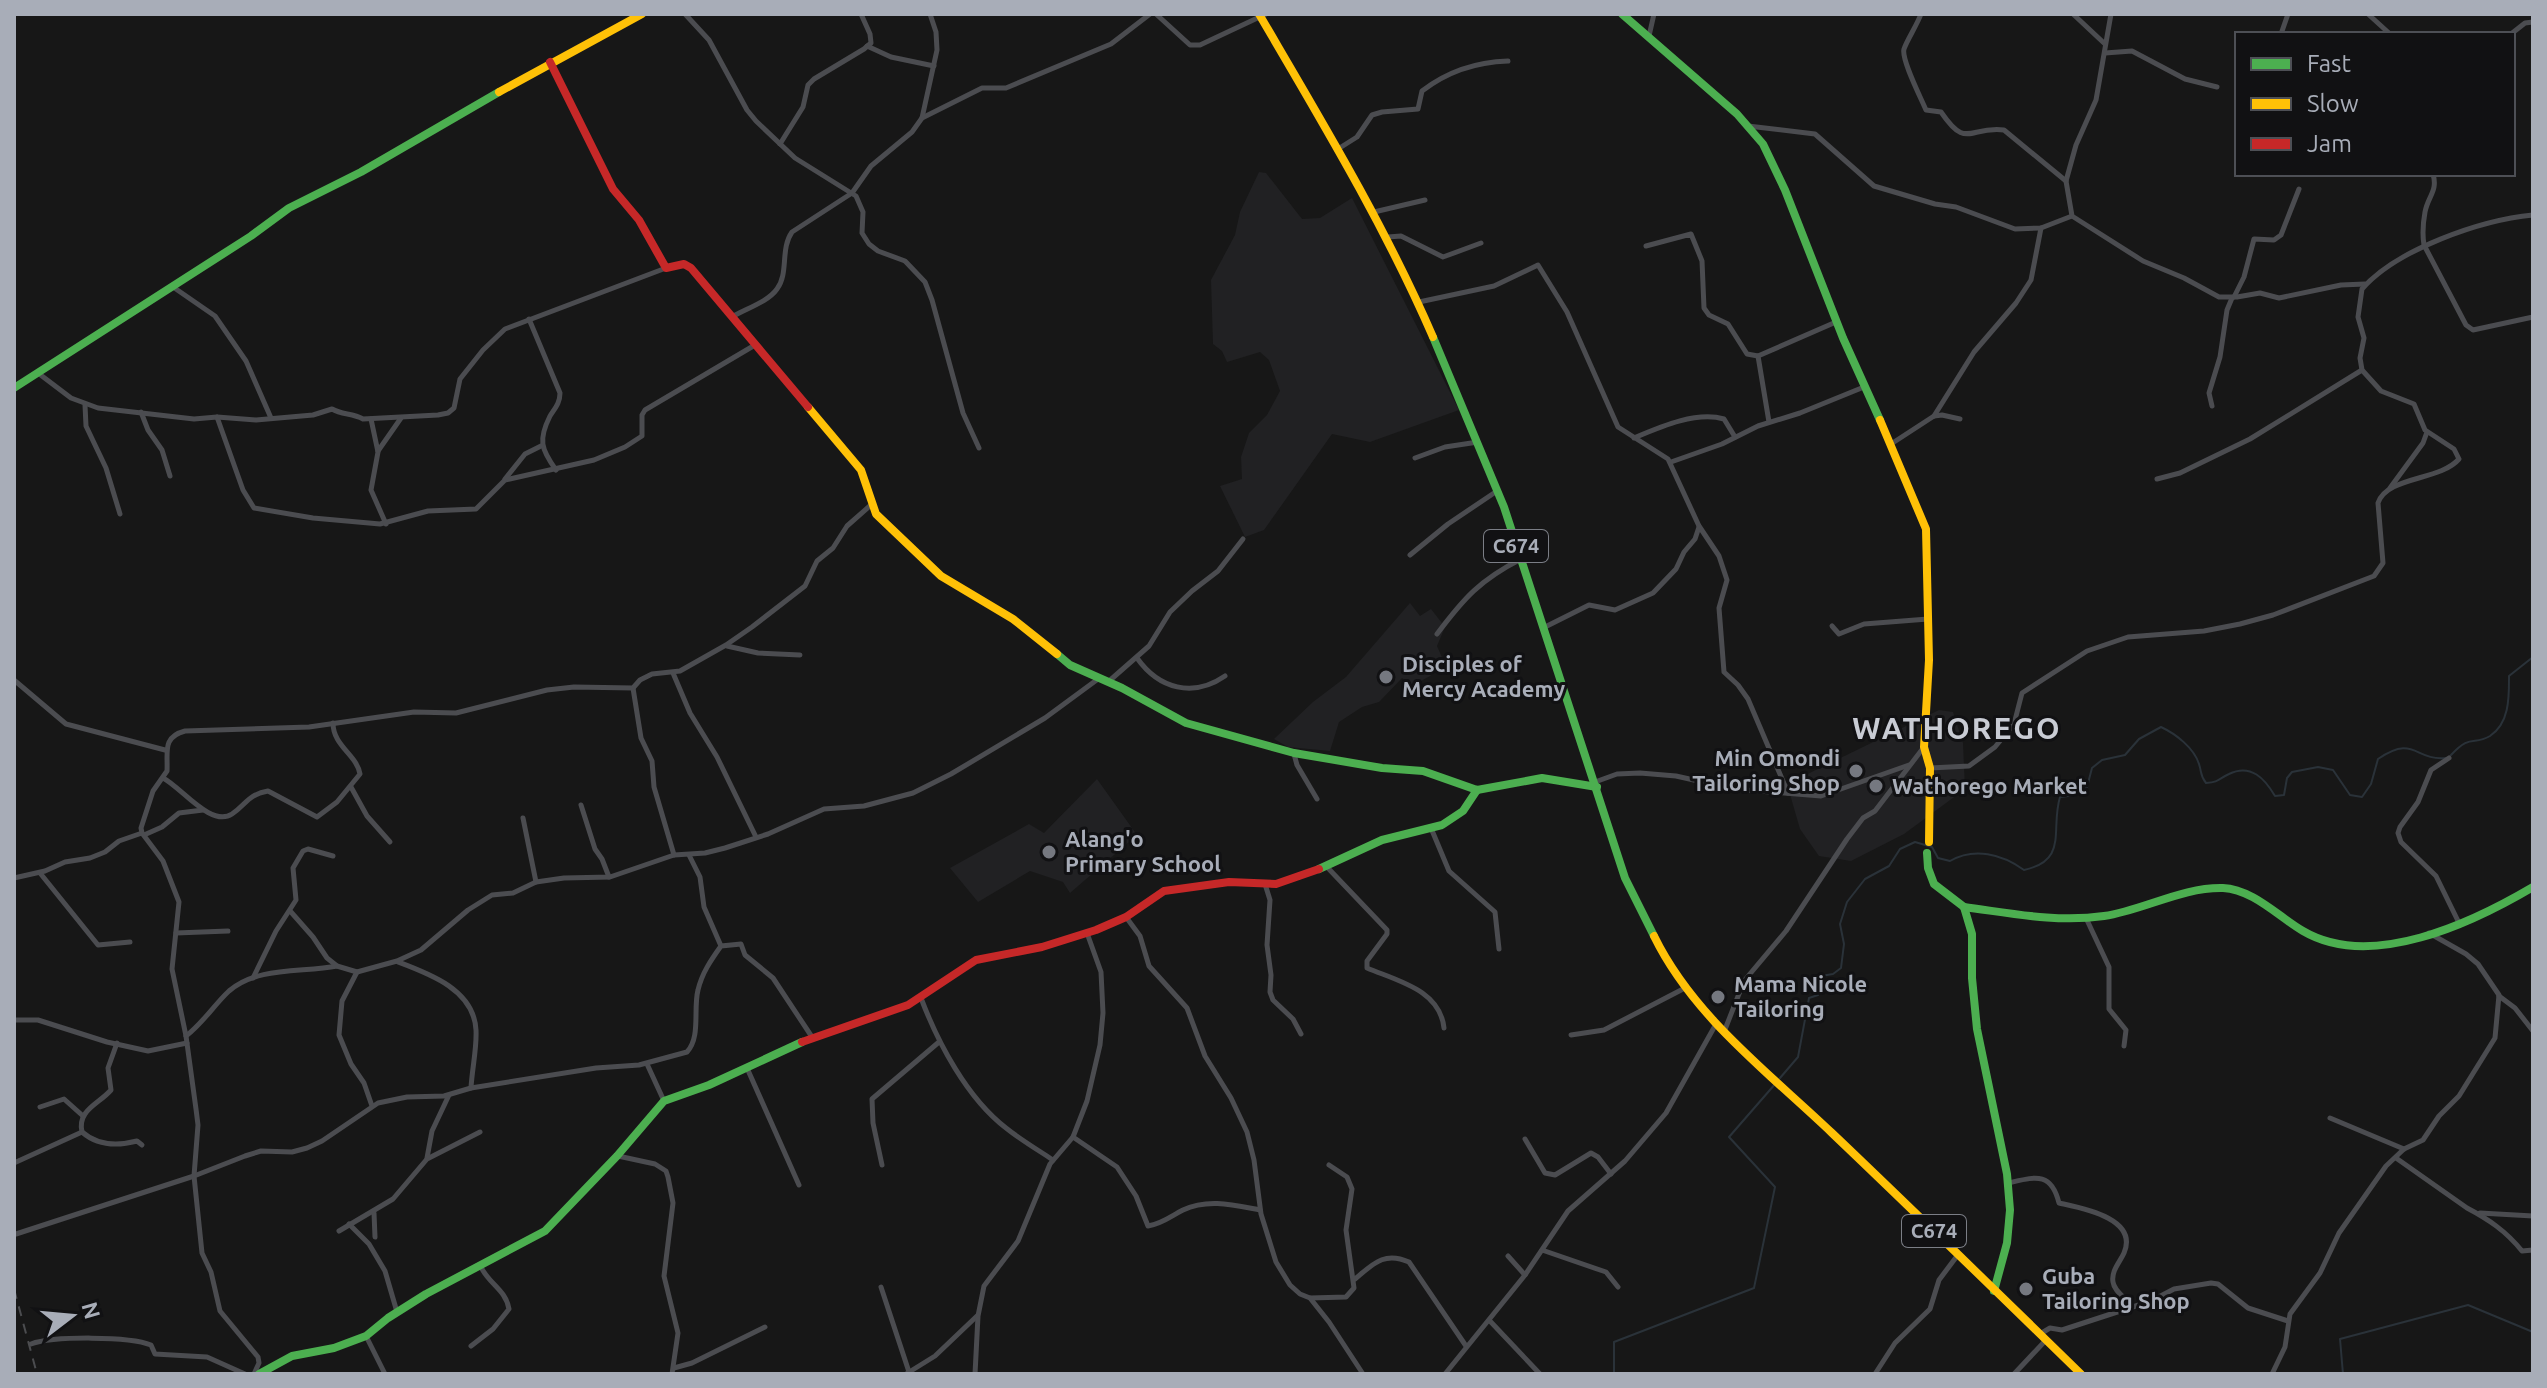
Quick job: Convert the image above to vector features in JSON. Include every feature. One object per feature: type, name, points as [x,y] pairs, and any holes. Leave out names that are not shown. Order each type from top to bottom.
[{"type":"street","points":[[14,388],[251,236],[266,222],[352,178],[550,62],[642,14]]},
{"type":"street","points":[[685,14],[709,40],[747,110],[810,170],[852,193],[863,212],[861,227],[869,244],[878,251],[905,261],[925,282],[963,413],[979,448]]},
{"type":"street","points":[[780,144],[803,107],[808,85],[871,43],[861,14]]},
{"type":"street","points":[[732,317],[777,290],[787,240],[792,232],[852,193],[871,166],[912,132],[922,118],[934,66],[936,32],[930,14]]},
{"type":"street","points":[[922,118],[982,88],[1006,88],[1111,44],[1153,14],[1190,45],[1200,45],[1262,15]]},
{"type":"street","points":[[1622,14],[1748,126],[1772,161],[1836,322],[1926,529],[1928,619],[1924,747],[1930,768],[1928,868],[1934,884],[1964,907],[2055,918],[2086,918],[2122,912],[2225,888],[2240,893],[2312,936],[2341,945],[2372,947],[2398,943],[2460,925],[2533,887]]},
{"type":"street","points":[[1649,36],[1654,14]]},
{"type":"street","points":[[1921,14],[1903,50],[1904,60],[1926,110],[1941,112],[1954,131],[1960,134],[2004,130],[2066,181]]},
{"type":"street","points":[[2073,14],[2105,44]]},
{"type":"street","points":[[2111,14],[2096,100],[2076,145],[2066,181],[2072,216],[2143,261],[2219,297],[2260,293],[2279,298],[2341,285],[2366,284]]},
{"type":"street","points":[[2368,14],[2388,32]]},
{"type":"street","name":"C674","points":[[1262,15],[1387,237],[1478,442],[1521,559],[1625,878],[1661,951],[1686,988],[1722,1028],[2081,1374]]},
{"type":"street","points":[[2514,32],[2525,23],[2533,22]]},
{"type":"street","points":[[867,46],[891,57],[934,66]]},
{"type":"street","points":[[2105,53],[2132,51],[2185,79],[2217,87]]},
{"type":"street","points":[[1338,149],[1357,137],[1372,115],[1418,109],[1422,91],[1450,73],[1479,63],[1508,61]]},
{"type":"street","points":[[550,62],[613,189],[639,220],[666,268]]},
{"type":"street","points":[[1748,126],[1820,136],[1864,179],[1883,190],[1956,207],[2015,229],[2041,228],[2072,216]]},
{"type":"street","points":[[2433,176],[2435,187],[2422,230],[2424,245],[2470,330],[2533,317]]},
{"type":"street","points":[[2212,406],[2209,393],[2220,357],[2227,310],[2244,277],[2254,239],[2274,240],[2281,235],[2299,189]]},
{"type":"street","points":[[1374,212],[1425,200]]},
{"type":"street","points":[[2389,488],[2457,463],[2459,459],[2457,452],[2427,432],[2414,404],[2381,391],[2362,370],[2360,358],[2364,338],[2358,317],[2362,289],[2424,245],[2491,222],[2533,215]]},
{"type":"street","points":[[1934,416],[1974,352],[2016,303],[2031,280],[2041,228]]},
{"type":"street","points":[[1646,246],[1691,234],[1702,261],[1704,308],[1709,315],[1728,324],[1747,354],[1758,356],[1836,322]]},
{"type":"street","points":[[1387,237],[1401,236],[1443,257],[1481,243]]},
{"type":"street","points":[[38,373],[85,405],[194,419],[256,420],[313,415],[332,409],[341,414],[371,419],[452,411],[460,379],[505,329],[666,268],[687,265],[861,470],[876,514],[941,576],[1013,619],[1063,661],[1186,723],[1294,753],[1382,768],[1423,771],[1477,790],[1534,778],[1596,785],[1617,774],[1640,773],[1676,776],[1734,789],[1821,796],[1910,765]]},
{"type":"street","points":[[1418,302],[1494,286],[1538,265],[1567,312],[1618,427],[1671,462],[1699,526],[1719,556],[1727,580],[1719,608],[1724,672],[1748,699],[1788,793]]},
{"type":"street","points":[[172,287],[215,316],[246,361],[271,418]]},
{"type":"street","points":[[529,319],[560,395],[541,446],[556,470]]},
{"type":"street","points":[[505,480],[594,460],[625,447],[642,436],[642,415],[645,410],[755,345]]},
{"type":"street","points":[[1758,356],[1769,422]]},
{"type":"street","points":[[2157,479],[2180,473],[2250,439],[2362,370]]},
{"type":"street","points":[[1671,462],[1864,387]]},
{"type":"street","points":[[85,405],[86,426],[106,468],[120,514]]},
{"type":"street","points":[[141,412],[148,430],[162,450],[170,476]]},
{"type":"street","points":[[1633,439],[1661,426],[1715,416],[1724,419],[1735,437]]},
{"type":"street","points":[[1890,444],[1934,416],[1960,419]]},
{"type":"street","points":[[217,417],[243,490],[254,508],[313,518],[386,524],[428,511],[476,509],[505,480],[518,461],[541,446]]},
{"type":"street","points":[[378,452],[401,418]]},
{"type":"street","points":[[371,419],[378,452],[371,490],[386,524]]},
{"type":"street","points":[[1930,768],[1969,766],[1995,747],[2014,724],[2022,693],[2087,651],[2128,637],[2214,630],[2240,624],[2273,615],[2374,576],[2383,563],[2380,497],[2423,443],[2427,432]]},
{"type":"street","points":[[1415,458],[1445,447],[1478,442]]},
{"type":"street","points":[[1410,555],[1448,524],[1497,491]]},
{"type":"street","points":[[256,1374],[258,1357],[225,1318],[216,1301],[211,1272],[202,1253],[194,1176],[198,1125],[186,1036],[172,969],[179,899],[163,861],[143,834],[142,822],[153,791],[167,771],[165,750],[175,734],[185,731],[255,731],[414,712],[456,713],[547,690],[633,688],[652,674],[673,673],[726,645],[805,586],[817,561],[833,548],[847,526],[872,504]]},
{"type":"street","points":[[1543,628],[1589,605],[1620,609],[1653,593],[1676,569],[1695,539],[1699,526]]},
{"type":"street","points":[[1108,682],[1137,658],[1156,637],[1170,612],[1218,571],[1243,539]]},
{"type":"street","points":[[1437,634],[1472,590],[1492,573],[1521,559]]},
{"type":"street","points":[[1832,626],[1839,634],[1864,624],[1928,619]]},
{"type":"street","points":[[726,645],[758,653],[800,655]]},
{"type":"street","points":[[1137,658],[1153,677],[1178,687],[1202,689],[1225,676]]},
{"type":"street","points":[[673,673],[686,705],[717,757],[756,837]]},
{"type":"street","points":[[291,912],[327,958],[337,966],[357,972],[397,961],[426,946],[481,900],[492,895],[519,891],[536,882],[577,876],[609,877],[674,855],[725,848],[824,809],[864,806],[926,787],[1045,718],[1098,679]]},
{"type":"street","points":[[14,680],[66,724],[165,750]]},
{"type":"street","points":[[633,688],[641,738],[652,761],[654,787],[674,855]]},
{"type":"street","points":[[163,778],[211,816],[226,817],[249,797],[268,791],[317,817],[359,778],[360,770],[337,740],[333,723]]},
{"type":"street","points":[[1445,1374],[1525,1275],[1568,1211],[1611,1174],[1666,1113],[1722,1028],[1744,981],[1786,931],[1855,828],[1863,818],[1875,811],[1924,747]]},
{"type":"street","points":[[1294,753],[1297,765],[1317,799]]},
{"type":"street","points":[[2449,758],[2431,770],[2418,802],[2398,833],[2401,842],[2436,876],[2460,925]]},
{"type":"street","points":[[351,787],[367,816],[390,842]]},
{"type":"street","points":[[256,1374],[292,1356],[334,1348],[366,1336],[397,1312],[450,1280],[481,1267],[556,1222],[664,1101],[709,1085],[812,1037],[888,1014],[921,998],[976,960],[1042,947],[1087,933],[1126,917],[1164,891],[1229,882],[1276,884],[1326,866],[1382,840],[1442,825],[1463,811],[1477,790]]},
{"type":"street","points":[[581,805],[595,849],[609,877]]},
{"type":"street","points":[[14,878],[65,862],[90,858],[105,852],[119,841],[162,827],[179,813],[204,810]]},
{"type":"street","points":[[523,818],[536,882]]},
{"type":"street","points":[[1431,828],[1449,871],[1495,912],[1499,949]]},
{"type":"street","points":[[253,978],[297,897],[293,868],[303,851],[308,849],[333,856]]},
{"type":"street","points":[[689,855],[700,877],[704,907],[721,946]]},
{"type":"street","points":[[1326,866],[1387,930],[1367,961],[1367,968],[1429,997],[1441,1011],[1444,1028]]},
{"type":"street","points":[[40,872],[98,945],[130,942]]},
{"type":"street","points":[[1265,884],[1270,900],[1267,945],[1270,992],[1273,1000],[1293,1019],[1301,1034]]},
{"type":"street","points":[[1964,907],[1972,934],[1977,1029],[2008,1183],[2010,1219],[1994,1291]]},
{"type":"street","points":[[1126,917],[1140,936],[1149,966],[1187,1008],[1205,1056],[1231,1098],[1247,1132],[1260,1210],[1270,1248],[1286,1280],[1300,1294],[1310,1298],[1346,1297],[1352,1292],[1354,1280],[1346,1230],[1352,1189],[1341,1172],[1329,1165]]},
{"type":"street","points":[[2086,918],[2109,967],[2109,1009],[2126,1030],[2124,1046]]},
{"type":"street","points":[[176,933],[228,931]]},
{"type":"street","points":[[975,1374],[978,1316],[984,1286],[1018,1241],[1053,1160],[1073,1137],[1087,1101],[1103,1021],[1101,972],[1087,933]]},
{"type":"street","points":[[2429,933],[2478,964],[2502,1000],[2515,1008],[2533,1031]]},
{"type":"street","points":[[721,946],[741,944],[745,955],[773,978],[812,1037]]},
{"type":"street","points":[[16,1234],[261,1151],[292,1152],[307,1148],[372,1106],[391,1099],[449,1095],[471,1088],[596,1068],[647,1064],[690,1050],[698,989],[704,972],[721,946]]},
{"type":"street","points":[[397,961],[442,982],[464,998],[476,1029],[471,1088]]},
{"type":"street","points":[[186,1036],[231,990],[253,978],[337,966]]},
{"type":"street","points":[[357,972],[342,1001],[339,1035],[351,1064],[364,1083],[372,1106]]},
{"type":"street","points":[[1571,1035],[1604,1030],[1686,988]]},
{"type":"street","points":[[2272,1374],[2285,1347],[2288,1321],[2320,1273],[2339,1233],[2377,1177],[2404,1149],[2423,1140],[2439,1116],[2459,1096],[2495,1038],[2499,995]]},
{"type":"street","points":[[921,998],[939,1042],[981,1104],[1005,1128],[1053,1160]]},
{"type":"street","points":[[14,1020],[38,1020],[148,1051],[187,1043]]},
{"type":"street","points":[[882,1165],[873,1123],[872,1099],[939,1042]]},
{"type":"street","points":[[117,1043],[108,1068],[111,1090],[83,1116],[82,1132],[89,1138],[111,1145],[136,1141],[142,1145]]},
{"type":"street","points":[[647,1064],[664,1101]]},
{"type":"street","points":[[746,1067],[799,1185]]},
{"type":"street","points":[[427,1159],[432,1131],[449,1095]]},
{"type":"street","points":[[40,1107],[64,1099],[83,1116]]},
{"type":"street","points":[[2330,1118],[2404,1149]]},
{"type":"street","points":[[14,1163],[82,1132]]},
{"type":"street","points":[[339,1231],[393,1199],[427,1159],[480,1132]]},
{"type":"street","points":[[1073,1137],[1117,1167],[1136,1196],[1148,1226],[1165,1221],[1184,1209],[1223,1202],[1260,1210]]},
{"type":"street","points":[[1525,1139],[1545,1173],[1555,1175],[1591,1153],[1611,1174]]},
{"type":"street","points":[[617,1156],[655,1164],[666,1171],[668,1177],[673,1203],[664,1276],[678,1333],[673,1371]]},
{"type":"street","points":[[2396,1158],[2467,1208],[2479,1213],[2507,1234],[2522,1251],[2533,1250]]},
{"type":"street","points":[[2008,1183],[2034,1177],[2046,1180],[2055,1189],[2059,1203],[2113,1219],[2126,1242],[2126,1250],[2113,1275],[2113,1283],[2131,1306]]},
{"type":"street","points":[[374,1213],[375,1237]]},
{"type":"street","points":[[2479,1213],[2533,1216]]},
{"type":"street","points":[[349,1224],[369,1244],[385,1271],[397,1312]]},
{"type":"street","points":[[1542,1250],[1606,1272],[1618,1287]]},
{"type":"street","points":[[1508,1256],[1525,1275]]},
{"type":"street","points":[[1875,1374],[1895,1343],[1930,1309],[1939,1280],[1957,1256]]},
{"type":"street","points":[[1354,1280],[1385,1258],[1397,1257],[1409,1262],[1466,1346]]},
{"type":"street","points":[[471,1346],[493,1329],[509,1309],[504,1293],[487,1279],[481,1267]]},
{"type":"street","points":[[2014,1374],[2050,1328],[2062,1330],[2151,1301],[2174,1289],[2215,1283],[2248,1308],[2288,1321]]},
{"type":"street","points":[[881,1287],[908,1373],[946,1347],[978,1316]]},
{"type":"street","points":[[1310,1298],[1363,1374]]},
{"type":"street","points":[[1489,1320],[1540,1374]]},
{"type":"street","points":[[673,1371],[765,1327]]},
{"type":"street","points":[[366,1336],[385,1374]]},
{"type":"street","points":[[31,1344],[94,1339],[140,1340],[151,1345],[155,1354],[207,1357],[245,1374]]},
{"type":"shaded area","points":[[1259,172],[1266,173],[1302,219],[1320,218],[1352,198],[1459,410],[1370,442],[1332,434],[1264,530],[1245,537],[1220,486],[1242,479],[1241,457],[1249,433],[1267,415],[1280,391],[1269,360],[1260,352],[1227,362],[1222,351],[1213,344],[1211,280],[1235,235],[1240,212]]},
{"type":"shaded area","name":"Disciples of Mercy Academy","points":[[1410,603],[1420,616],[1431,609],[1445,627],[1437,646],[1444,662],[1430,676],[1412,686],[1402,678],[1379,702],[1362,707],[1339,722],[1330,751],[1288,747],[1274,739],[1313,702],[1346,677]]},
{"type":"shaded area","name":"Wathorego Market","points":[[1939,710],[1953,712],[1963,743],[1965,789],[1904,834],[1851,861],[1819,856],[1800,829],[1787,784]]},
{"type":"shaded area","name":"Alang'o Primary School","points":[[1097,779],[1137,835],[1070,893],[1063,882],[1030,871],[978,902],[950,868],[1029,824],[1044,833]]},
{"type":"waterway","points":[[2451,755],[2463,744],[2484,739],[2497,731],[2507,709],[2509,676],[2533,657]]},
{"type":"waterway","points":[[1780,1078],[1798,1057],[1809,998],[1818,995],[1821,976],[1833,974],[1841,968],[1844,944],[1840,924],[1847,902],[1865,879],[1889,866],[1900,849],[1915,842],[1932,847],[1938,858],[1950,861],[1978,853],[1997,856],[2024,870],[2038,865],[2053,851],[2060,797],[2076,795],[2087,787],[2092,768],[2102,760],[2125,755],[2139,739],[2161,727],[2189,747],[2206,783],[2244,770],[2262,779],[2275,796],[2284,795],[2287,778],[2292,772],[2318,767],[2333,770],[2350,795],[2362,797],[2371,784],[2378,759],[2390,752],[2407,748],[2427,756],[2446,758]]},
{"type":"waterway","points":[[1614,1374],[1614,1342],[1754,1288],[1775,1187],[1729,1137],[1776,1083]]},
{"type":"waterway","points":[[2343,1374],[2340,1339],[2468,1305],[2533,1332]]},
{"type":"railway","points":[[14,1289],[37,1374]]},
{"type":"traffic: fast","points":[[1622,14],[1737,114],[1763,144],[1880,420]]},
{"type":"traffic: fast","points":[[14,388],[251,236],[289,208],[361,172],[499,92]]},
{"type":"traffic: fast","points":[[1433,337],[1504,507],[1625,878],[1654,936]]},
{"type":"traffic: fast","points":[[1057,654],[1070,665],[1122,688],[1186,723],[1294,753],[1382,768],[1423,771],[1477,790],[1542,778],[1597,787]]},
{"type":"traffic: fast","points":[[1319,869],[1382,840],[1442,825],[1463,811],[1477,790]]},
{"type":"traffic: fast","points":[[1927,853],[1934,884],[1964,907],[1972,934],[1977,1029],[2007,1174],[2010,1210],[2007,1243],[1994,1291]]},
{"type":"traffic: fast","points":[[1964,907],[2034,916],[2086,918],[2119,913],[2193,891],[2223,888],[2255,898],[2303,931],[2330,942],[2359,946],[2421,938],[2481,915],[2533,887]]},
{"type":"traffic: fast","points":[[259,1374],[292,1356],[334,1348],[366,1336],[426,1294],[545,1231],[617,1156],[664,1101],[709,1085],[802,1042]]},
{"type":"traffic: slow","points":[[499,92],[642,14]]},
{"type":"traffic: slow","points":[[1259,14],[1373,213],[1433,337]]},
{"type":"traffic: slow","points":[[808,407],[861,470],[876,514],[941,576],[1013,619],[1057,654]]},
{"type":"traffic: slow","points":[[1880,420],[1926,529],[1929,660],[1924,747],[1930,768],[1929,842]]},
{"type":"traffic: slow","points":[[1654,936],[1689,992],[1734,1042],[2081,1374]]},
{"type":"traffic: jam","points":[[550,62],[613,189],[639,220],[666,268],[684,264],[691,268],[808,407]]},
{"type":"traffic: jam","points":[[802,1042],[908,1005],[976,960],[1042,947],[1096,930],[1126,917],[1164,891],[1229,882],[1276,884],[1319,869]]},
{"type":"place","name":"Disciples of Mercy Academy","points":[[1386,677]]},
{"type":"place","name":"Min Omondi Tailoring Shop","points":[[1856,771]]},
{"type":"place","name":"Wathorego Market","points":[[1876,786]]},
{"type":"place","name":"Alang'o Primary School","points":[[1049,852]]},
{"type":"place","name":"Mama Nicole Tailoring","points":[[1718,997]]},
{"type":"place","name":"Guba Tailoring Shop","points":[[2026,1289]]},
{"type":"district","name":"WATHOREGO","points":[[1957,729]]}]
